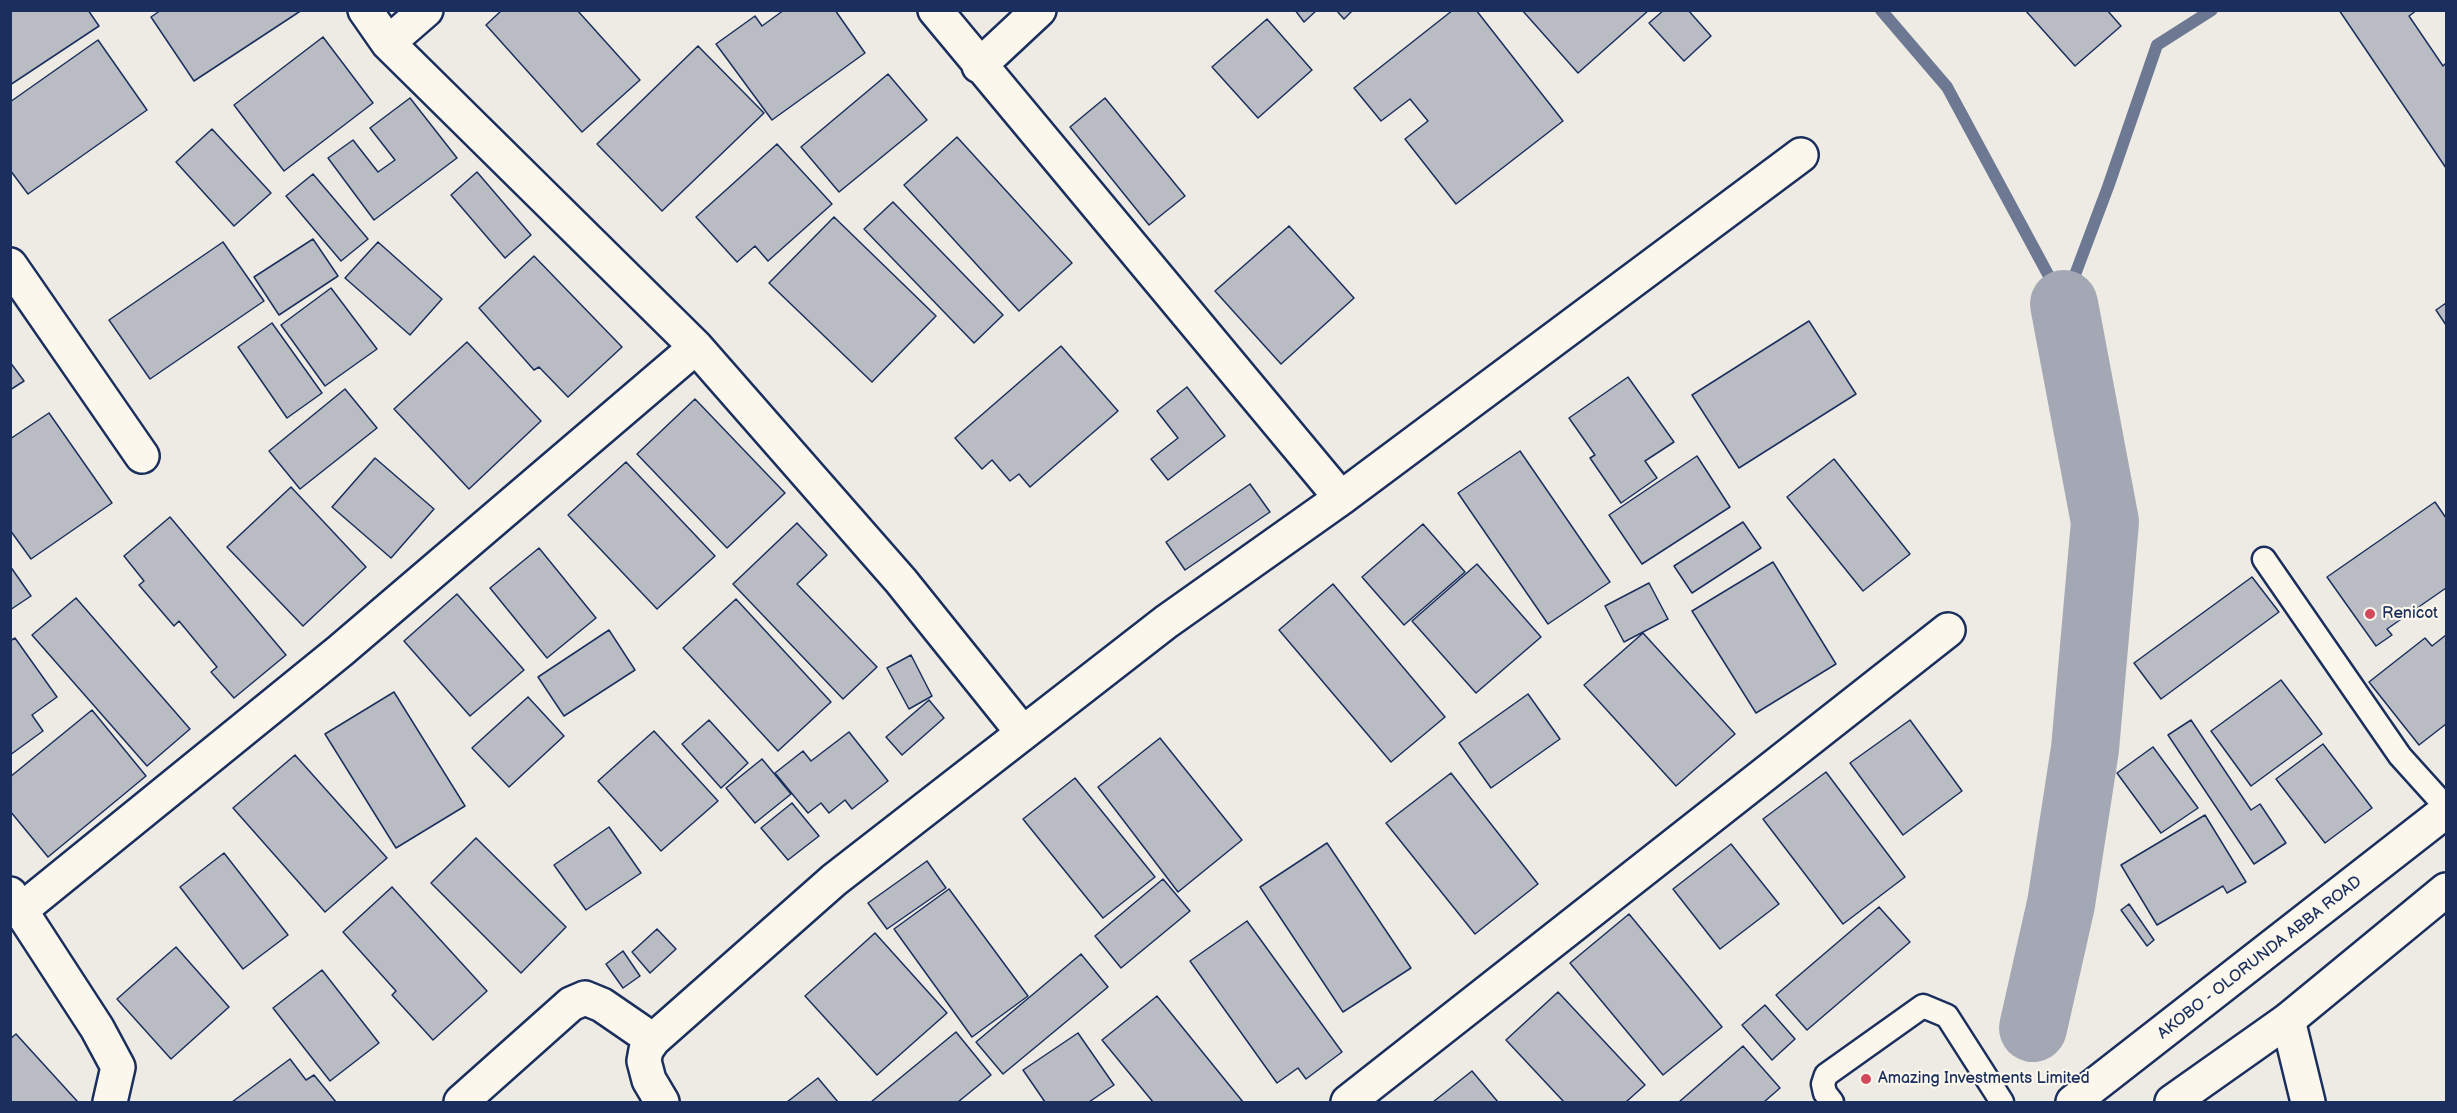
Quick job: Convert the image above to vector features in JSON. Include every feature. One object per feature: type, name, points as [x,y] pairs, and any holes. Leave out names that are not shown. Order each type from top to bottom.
[{"type":"street","points":[[365,10],[388,43],[696,347],[900,581],[1023,733]]},
{"type":"street","points":[[388,43],[426,10]]},
{"type":"street","points":[[935,10],[979,66],[1341,498]]},
{"type":"street","points":[[979,66],[1039,10]]},
{"type":"street","points":[[662,1102],[650,1080],[644,1061],[646,1050],[653,1040],[834,880],[1166,622],[1341,498],[1801,155]]},
{"type":"street","points":[[10,265],[142,456]]},
{"type":"street","points":[[110,1102],[118,1067],[97,1028],[16,902],[340,651],[696,347]]},
{"type":"street","points":[[1348,1102],[1948,630]]},
{"type":"street","name":"AKOBO - OLORUNDA ABBA ROAD","points":[[2081,1096],[2446,809]]},
{"type":"street","points":[[2172,1102],[2288,1020],[2446,890]]},
{"type":"street","points":[[461,1102],[571,1004],[585,998],[602,1005],[653,1040]]},
{"type":"street","points":[[2288,1020],[2308,1102]]},
{"type":"lane","points":[[2264,559],[2400,756],[2446,809]]},
{"type":"lane","points":[[1832,1102],[1824,1093],[1823,1084],[1826,1075],[1923,1006],[1947,1016],[2002,1102]]},
{"type":"building","points":[[10,10],[88,10],[99,26],[10,85]]},
{"type":"building","points":[[161,10],[302,10],[194,81],[151,17]]},
{"type":"building","points":[[502,10],[577,10],[640,80],[582,132],[486,25]]},
{"type":"building","points":[[784,10],[835,10],[865,53],[772,120],[716,44],[755,16],[762,26]]},
{"type":"building","points":[[1295,10],[1317,10],[1304,22]]},
{"type":"building","points":[[1336,10],[1353,10],[1344,19]]},
{"type":"building","points":[[1453,10],[1476,10],[1563,121],[1456,204],[1405,139],[1428,121],[1410,99],[1381,121],[1354,88]]},
{"type":"building","points":[[1522,10],[1649,10],[1578,73]]},
{"type":"building","points":[[1664,10],[1688,10],[1711,36],[1684,61],[1649,23]]},
{"type":"building","points":[[2025,10],[2107,10],[2121,26],[2075,66]]},
{"type":"building","points":[[2339,10],[2417,10],[2409,16],[2443,66],[2446,63],[2446,168]]},
{"type":"building","points":[[1267,19],[1312,70],[1258,118],[1212,67]]},
{"type":"building","points":[[323,37],[373,103],[284,171],[234,105]]},
{"type":"building","points":[[98,40],[147,110],[28,194],[10,170],[10,102]]},
{"type":"building","points":[[698,46],[764,113],[662,211],[597,144]]},
{"type":"building","points":[[888,74],[927,120],[839,192],[801,147]]},
{"type":"building","points":[[410,98],[457,158],[374,220],[328,158],[353,140],[378,172],[395,160],[370,128]]},
{"type":"building","points":[[1105,98],[1185,196],[1149,225],[1070,127]]},
{"type":"building","points":[[212,129],[271,193],[234,226],[176,162]]},
{"type":"building","points":[[957,137],[1072,263],[1019,311],[904,185]]},
{"type":"building","points":[[777,144],[832,204],[768,261],[755,246],[737,262],[696,217]]},
{"type":"building","points":[[477,172],[531,235],[505,258],[451,195]]},
{"type":"building","points":[[313,174],[368,239],[341,261],[286,196]]},
{"type":"building","points":[[893,202],[1003,315],[974,343],[864,229]]},
{"type":"building","points":[[834,217],[936,316],[872,382],[769,283]]},
{"type":"building","points":[[1289,226],[1354,298],[1281,364],[1215,291]]},
{"type":"building","points":[[313,239],[338,276],[279,315],[254,277]]},
{"type":"building","points":[[223,242],[264,301],[150,379],[109,320]]},
{"type":"building","points":[[378,242],[442,299],[410,335],[345,278]]},
{"type":"building","points":[[534,256],[622,347],[568,397],[539,367],[534,370],[479,308]]},
{"type":"building","points":[[331,288],[377,349],[325,386],[281,325]]},
{"type":"building","points":[[2446,303],[2446,325],[2436,310]]},
{"type":"building","points":[[1809,321],[1856,394],[1739,468],[1692,395]]},
{"type":"building","points":[[272,323],[322,393],[287,418],[238,347]]},
{"type":"building","points":[[467,342],[541,421],[469,489],[394,409]]},
{"type":"building","points":[[1061,346],[1118,411],[1030,487],[1019,474],[1010,481],[992,460],[982,469],[955,438]]},
{"type":"building","points":[[10,362],[24,381],[10,390]]},
{"type":"building","points":[[1628,377],[1674,442],[1645,461],[1657,478],[1621,503],[1590,458],[1595,455],[1569,418]]},
{"type":"building","points":[[1187,387],[1225,436],[1168,480],[1151,459],[1178,438],[1157,411]]},
{"type":"building","points":[[345,389],[377,428],[300,489],[269,451]]},
{"type":"building","points":[[695,399],[785,493],[727,548],[637,454]]},
{"type":"building","points":[[49,413],[112,503],[31,559],[10,530],[10,439]]},
{"type":"building","points":[[1520,451],[1610,582],[1548,624],[1458,493]]},
{"type":"building","points":[[1697,456],[1730,507],[1642,564],[1609,515]]},
{"type":"building","points":[[375,458],[434,509],[391,558],[332,507]]},
{"type":"building","points":[[1834,459],[1910,554],[1863,591],[1787,497]]},
{"type":"building","points":[[626,462],[715,556],[657,609],[568,515]]},
{"type":"building","points":[[1250,484],[1270,512],[1185,570],[1166,542]]},
{"type":"building","points":[[291,487],[366,567],[303,626],[227,547]]},
{"type":"building","points":[[2435,502],[2446,518],[2446,588],[2387,629],[2392,635],[2376,646],[2327,577]]},
{"type":"building","points":[[170,517],[286,655],[234,698],[211,672],[217,667],[179,621],[174,626],[139,585],[144,581],[124,556]]},
{"type":"building","points":[[1743,522],[1761,548],[1692,593],[1674,566]]},
{"type":"building","points":[[797,523],[827,555],[797,584],[877,667],[843,699],[733,584]]},
{"type":"building","points":[[1423,524],[1465,572],[1404,625],[1362,577]]},
{"type":"building","points":[[539,548],[596,618],[547,658],[490,588]]},
{"type":"building","points":[[1773,562],[1836,664],[1756,713],[1692,611]]},
{"type":"building","points":[[1477,564],[1541,637],[1476,693],[1412,621]]},
{"type":"building","points":[[10,566],[31,596],[10,610]]},
{"type":"building","points":[[2252,577],[2279,612],[2161,699],[2134,663]]},
{"type":"building","points":[[1649,583],[1668,619],[1624,642],[1605,606]]},
{"type":"building","points":[[1333,584],[1445,717],[1391,762],[1279,630]]},
{"type":"building","points":[[457,594],[524,670],[470,716],[404,641]]},
{"type":"building","points":[[76,598],[190,729],[147,766],[32,635]]},
{"type":"building","points":[[736,599],[831,702],[778,751],[683,648]]},
{"type":"building","points":[[609,630],[635,670],[564,716],[538,677]]},
{"type":"building","points":[[1643,633],[1735,734],[1676,786],[1584,685]]},
{"type":"building","points":[[2446,635],[2446,724],[2419,745],[2369,682],[2425,638],[2432,646]]},
{"type":"building","points":[[15,638],[57,697],[32,715],[43,731],[10,755],[10,641]]},
{"type":"building","points":[[911,655],[932,696],[909,709],[887,668]]},
{"type":"building","points":[[2281,680],[2322,734],[2251,786],[2211,731]]},
{"type":"building","points":[[394,692],[465,806],[396,848],[325,734]]},
{"type":"building","points":[[1528,694],[1560,739],[1491,788],[1459,743]]},
{"type":"building","points":[[528,697],[564,736],[509,787],[472,748]]},
{"type":"building","points":[[929,700],[944,718],[902,755],[886,737]]},
{"type":"building","points":[[92,710],[146,776],[48,857],[10,811],[10,777]]},
{"type":"building","points":[[709,720],[748,763],[721,788],[682,744]]},
{"type":"building","points":[[1910,720],[1962,791],[1903,835],[1850,763]]},
{"type":"building","points":[[2191,720],[2251,810],[2260,804],[2286,843],[2254,864],[2168,735]]},
{"type":"building","points":[[654,731],[718,801],[661,851],[598,781]]},
{"type":"building","points":[[849,732],[888,781],[852,809],[845,800],[829,813],[821,803],[808,813],[775,773],[803,751],[811,761]]},
{"type":"building","points":[[1160,738],[1242,840],[1178,892],[1098,787]]},
{"type":"building","points":[[2323,744],[2372,808],[2325,843],[2276,779]]},
{"type":"building","points":[[2153,747],[2198,808],[2161,833],[2117,773]]},
{"type":"building","points":[[295,755],[387,858],[325,912],[233,808]]},
{"type":"building","points":[[762,759],[791,794],[755,823],[726,788]]},
{"type":"building","points":[[1826,772],[1905,877],[1843,924],[1763,819]]},
{"type":"building","points":[[1451,773],[1538,884],[1475,934],[1386,823]]},
{"type":"building","points":[[1075,778],[1155,877],[1103,918],[1023,819]]},
{"type":"building","points":[[792,803],[819,836],[788,860],[761,828]]},
{"type":"building","points":[[2205,815],[2246,882],[2227,893],[2223,886],[2157,925],[2121,865]]},
{"type":"building","points":[[609,827],[641,873],[586,910],[554,865]]},
{"type":"building","points":[[476,838],[566,927],[521,973],[431,883]]},
{"type":"building","points":[[1327,843],[1411,968],[1343,1012],[1260,887]]},
{"type":"building","points":[[1731,844],[1779,904],[1720,949],[1673,889]]},
{"type":"building","points":[[224,853],[288,935],[243,969],[180,887]]},
{"type":"building","points":[[927,861],[946,888],[887,929],[868,903]]},
{"type":"building","points":[[1163,879],[1190,911],[1121,968],[1095,936]]},
{"type":"building","points":[[392,887],[487,991],[433,1040],[392,995],[396,991],[343,932]]},
{"type":"building","points":[[949,889],[1028,996],[972,1037],[894,929]]},
{"type":"building","points":[[2129,904],[2154,940],[2147,946],[2121,910]]},
{"type":"building","points":[[1879,907],[1910,942],[1807,1030],[1776,995]]},
{"type":"building","points":[[1629,914],[1722,1027],[1663,1075],[1570,963]]},
{"type":"building","points":[[1247,921],[1342,1052],[1306,1079],[1298,1068],[1277,1083],[1190,961]]},
{"type":"building","points":[[657,929],[676,949],[650,973],[632,952]]},
{"type":"building","points":[[875,933],[947,1013],[877,1075],[805,996]]},
{"type":"building","points":[[176,947],[229,1007],[171,1059],[117,999]]},
{"type":"building","points":[[623,951],[640,976],[623,988],[606,964]]},
{"type":"building","points":[[1081,954],[1108,987],[1003,1074],[976,1042]]},
{"type":"building","points":[[322,970],[379,1043],[330,1081],[273,1008]]},
{"type":"building","points":[[1558,992],[1645,1085],[1626,1102],[1564,1102],[1506,1040]]},
{"type":"building","points":[[1157,996],[1243,1102],[1153,1102],[1102,1040]]},
{"type":"building","points":[[1765,1005],[1795,1039],[1772,1060],[1742,1025]]},
{"type":"building","points":[[956,1032],[991,1075],[958,1102],[871,1102]]},
{"type":"building","points":[[1078,1033],[1114,1085],[1089,1102],[1045,1102],[1023,1070]]},
{"type":"building","points":[[16,1034],[76,1102],[10,1102],[10,1039]]},
{"type":"building","points":[[1743,1046],[1780,1088],[1764,1102],[1679,1102]]},
{"type":"building","points":[[290,1059],[306,1080],[314,1075],[336,1102],[232,1102]]},
{"type":"building","points":[[1472,1071],[1498,1102],[1433,1102]]},
{"type":"building","points":[[818,1078],[838,1102],[787,1102]]},
{"type":"waterway","points":[[1881,10],[1947,87],[2064,304]]},
{"type":"waterway","points":[[2064,304],[2108,187],[2157,45],[2212,10]]},
{"type":"waterway","points":[[2033,1028],[2061,904],[2085,749],[2105,522],[2064,304]]},
{"type":"place","name":"Renicot","points":[[2370,614]]},
{"type":"place","name":"Amazing Investments Limited","points":[[1866,1079]]}]
